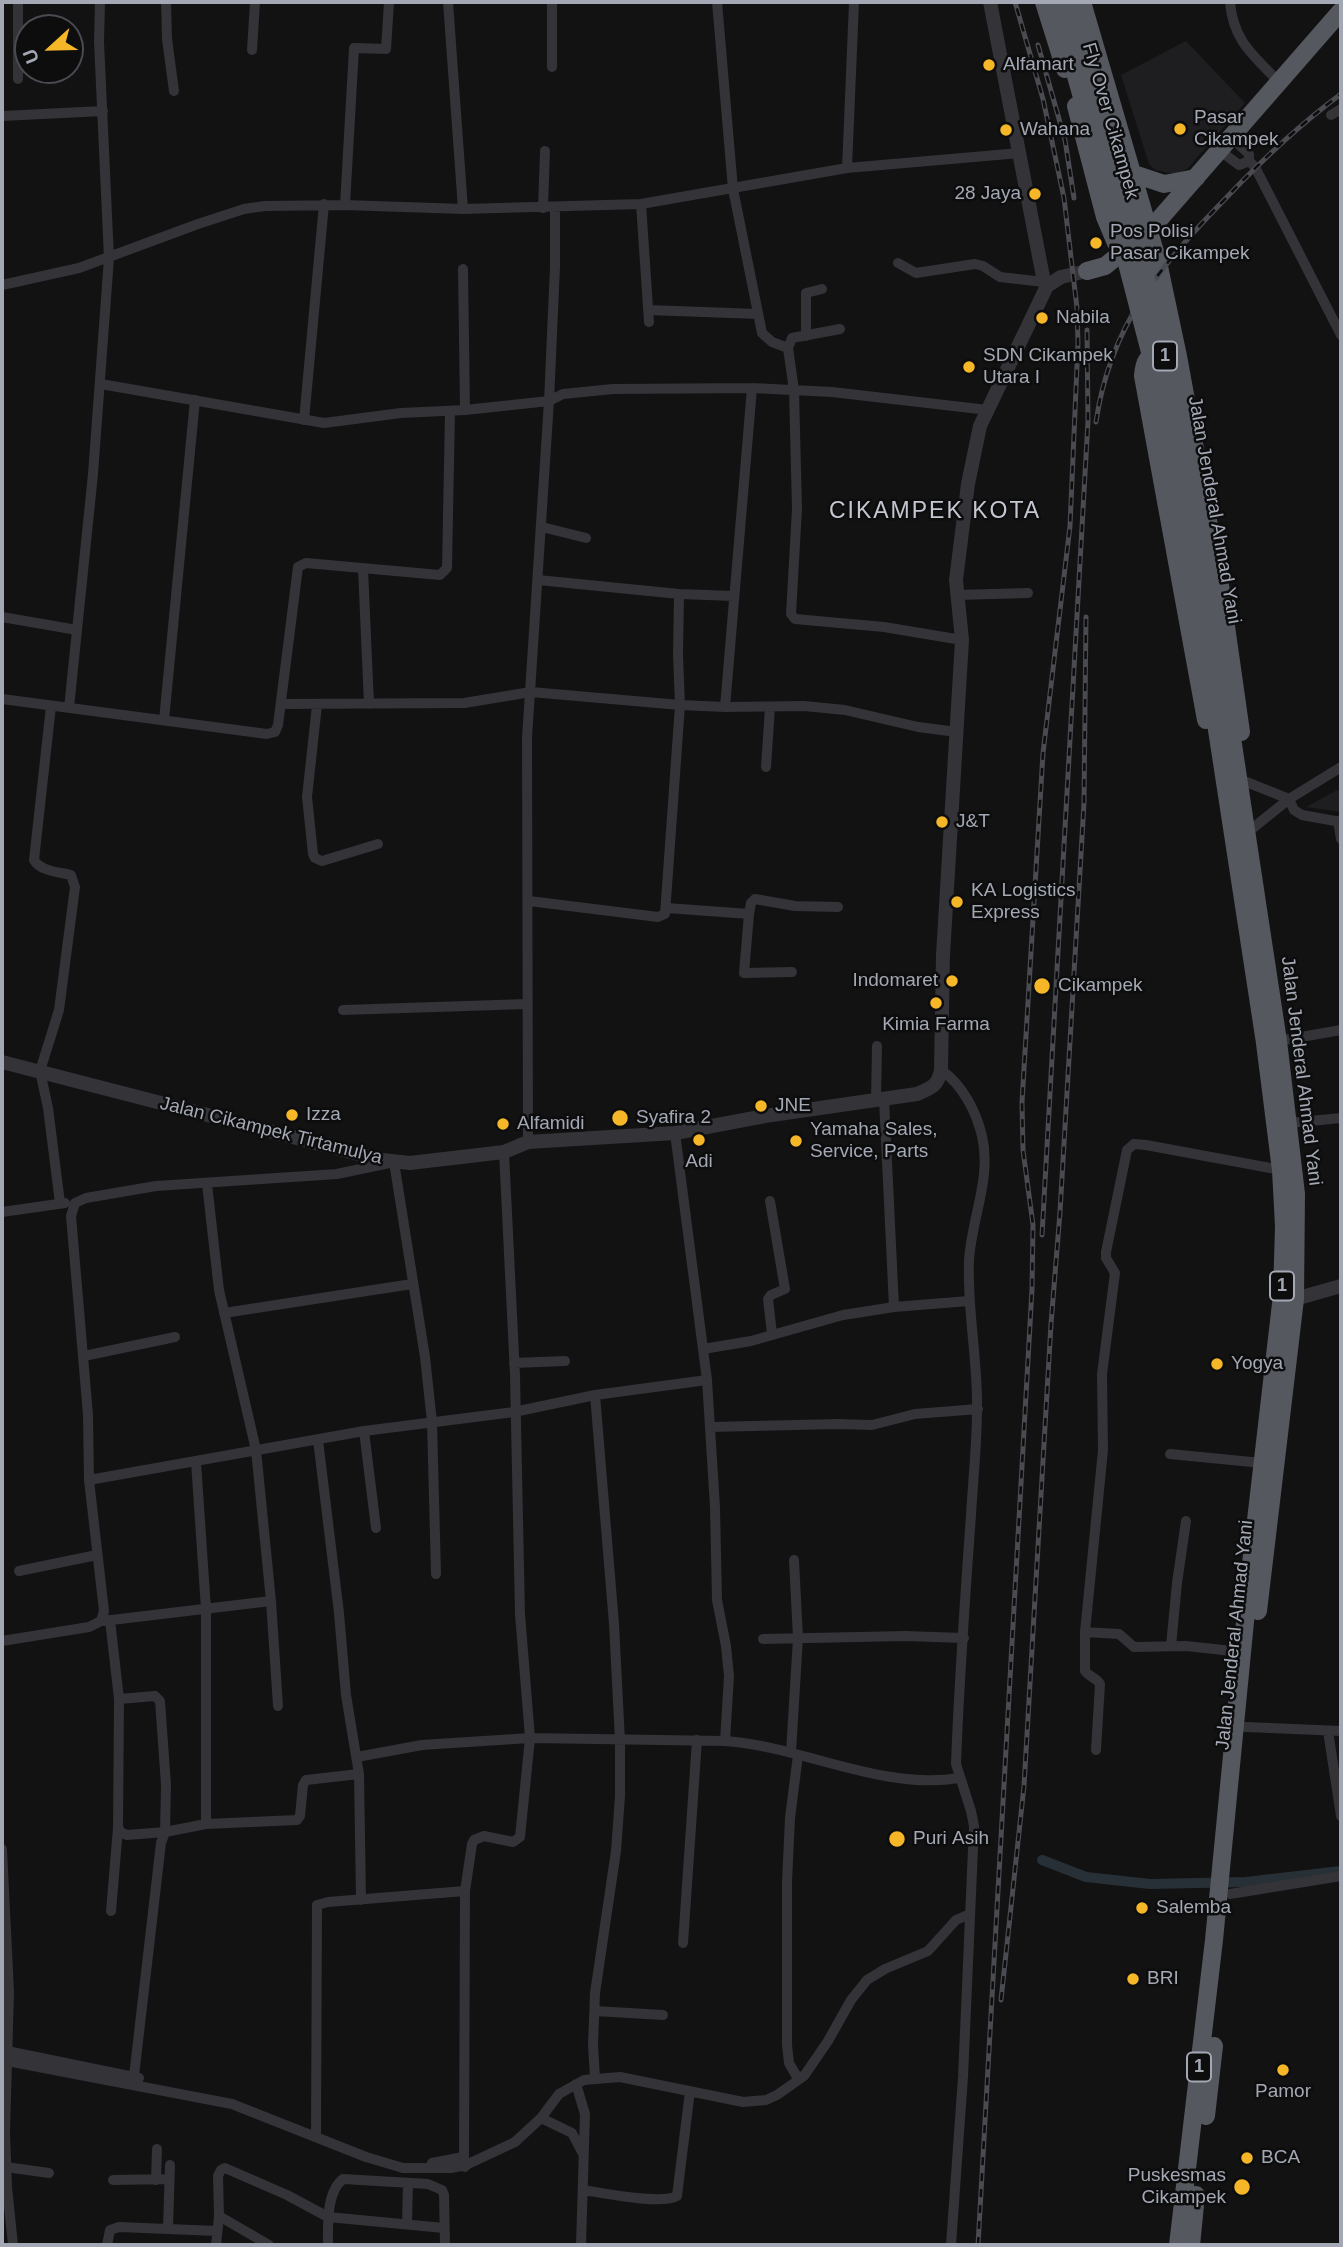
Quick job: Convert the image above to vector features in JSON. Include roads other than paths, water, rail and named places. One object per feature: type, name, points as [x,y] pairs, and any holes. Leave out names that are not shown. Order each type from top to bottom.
[{"type":"highway","points":[[1044,2],[1069,81],[1105,217],[1108,246],[1101,258],[1090,265],[1087,271]]},
{"type":"highway","name":"Fly Over Cikampek","points":[[1055,2],[1150,352],[1213,705]]},
{"type":"highway","name":"Jalan Jenderal Ahmad Yani","points":[[1069,2],[1158,323],[1187,472],[1248,832],[1289,1123],[1296,1194],[1289,1297],[1246,1727],[1227,1869]]},
{"type":"highway","points":[[1082,2],[1160,270],[1178,356],[1211,531],[1241,727],[1236,756]]},
{"type":"highway","points":[[1087,271],[1105,266],[1149,230],[1341,11]]},
{"type":"highway","points":[[1098,190],[1105,176],[1121,170],[1164,184],[1196,178]]},
{"type":"highway","points":[[1105,217],[1121,254]]},
{"type":"highway","points":[[1178,356],[1161,351],[1148,356],[1144,363],[1143,376],[1210,741],[1225,794]]},
{"type":"highway","name":"Jalan Jenderal Ahmad Yani","points":[[1191,2245],[1227,1891],[1242,1652],[1262,1462],[1289,1297],[1282,1170],[1213,705]]},
{"type":"highway","name":"Jalan Jenderal Ahmad Yani","points":[[1178,2245],[1227,1891]]},
{"type":"street","points":[[69,708],[101,384],[108,258],[99,42],[100,2]]},
{"type":"street","points":[[166,2],[167,39],[174,91]]},
{"type":"street","points":[[252,50],[256,2]]},
{"type":"street","points":[[345,205],[354,48],[386,49],[389,2]]},
{"type":"street","points":[[448,2],[463,209]]},
{"type":"street","points":[[552,2],[552,67]]},
{"type":"street","points":[[717,2],[733,189],[758,314],[765,338],[788,348]]},
{"type":"street","points":[[847,168],[854,2]]},
{"type":"street","points":[[951,2245],[974,1826],[956,1764],[978,1409],[969,1261],[972,1229],[982,1187],[982,1136],[964,1090],[941,1070],[943,956],[962,640],[956,580],[968,484],[980,426],[1046,284],[990,2]]},
{"type":"street","points":[[1230,2],[1233,22],[1245,47],[1279,82]]},
{"type":"street","points":[[1331,115],[1341,108]]},
{"type":"street","points":[[2,116],[103,111]]},
{"type":"street","points":[[1225,144],[1249,154],[1249,161],[1255,167],[1341,335]]},
{"type":"street","points":[[1225,144],[1239,165],[1249,161]]},
{"type":"street","points":[[528,1142],[527,738],[542,527],[555,267],[545,151]]},
{"type":"street","points":[[2,285],[65,272],[244,209],[324,204],[463,209],[641,204],[847,168],[1020,153]]},
{"type":"street","points":[[304,420],[324,204]]},
{"type":"street","points":[[641,204],[649,316],[758,314]]},
{"type":"street","points":[[898,263],[916,273],[975,264],[1000,277],[1046,284],[1087,271]]},
{"type":"street","points":[[463,269],[465,410]]},
{"type":"street","points":[[806,336],[806,293],[822,289]]},
{"type":"street","points":[[840,329],[793,338],[788,348],[794,390],[797,509],[792,617],[962,640]]},
{"type":"street","points":[[101,384],[304,420],[339,422],[401,413],[465,410],[549,401],[563,394],[613,389],[752,388],[832,391],[988,410]]},
{"type":"street","points":[[725,707],[752,388]]},
{"type":"street","points":[[164,720],[195,400]]},
{"type":"street","points":[[2,699],[267,734],[277,730],[298,567],[306,563],[440,575],[447,568],[450,411]]},
{"type":"street","points":[[542,527],[586,538]]},
{"type":"street","points":[[363,569],[369,704]]},
{"type":"street","points":[[538,580],[679,594],[734,596]]},
{"type":"street","points":[[957,595],[1028,593]]},
{"type":"street","points":[[529,901],[658,917],[665,914],[680,705],[679,594]]},
{"type":"street","points":[[2,618],[77,631]]},
{"type":"street","points":[[281,704],[464,703],[531,692],[680,705],[804,706],[845,710],[918,727],[957,732]]},
{"type":"street","points":[[317,705],[307,797],[313,854],[315,858],[323,860],[378,844]]},
{"type":"street","points":[[51,706],[34,860],[41,868],[71,875],[75,887],[59,1010],[40,1071],[48,1108],[60,1203]]},
{"type":"street","points":[[766,767],[770,707]]},
{"type":"street","points":[[1248,832],[1289,799],[1341,767]]},
{"type":"street","points":[[1239,779],[1289,799],[1294,810],[1302,815],[1340,821],[1341,839]]},
{"type":"street","points":[[792,972],[744,973],[751,903],[755,899],[794,906],[838,907]]},
{"type":"street","points":[[667,908],[749,914]]},
{"type":"street","points":[[342,1010],[527,1004]]},
{"type":"street","points":[[1278,1041],[1341,1030]]},
{"type":"street","points":[[877,1046],[894,1307]]},
{"type":"street","name":"Jalan Cikampek Tirtamulya","points":[[2,1062],[394,1162],[410,1163],[503,1152],[528,1142],[675,1133],[765,1116],[917,1094],[934,1087],[939,1082],[941,1070]]},
{"type":"street","points":[[1289,1123],[1341,1118]]},
{"type":"street","points":[[675,1133],[707,1380],[715,1507],[717,1600],[729,1676],[724,1741]]},
{"type":"street","points":[[1096,1750],[1100,1684],[1085,1671],[1085,1632],[1103,1450],[1102,1374],[1115,1273],[1106,1258],[1106,1252],[1127,1150],[1134,1144],[1146,1145],[1282,1170]]},
{"type":"street","points":[[464,2162],[465,1891],[471,1844],[484,1836],[513,1842],[520,1837],[530,1738],[520,1614],[514,1363],[503,1152]]},
{"type":"street","points":[[2,1212],[75,1203],[109,1193],[156,1186],[337,1174],[394,1162],[425,1357],[432,1422],[436,1574]]},
{"type":"street","points":[[207,1184],[224,1313],[256,1450],[278,1706]]},
{"type":"street","points":[[770,1201],[785,1289],[768,1299],[772,1334]]},
{"type":"street","points":[[75,1203],[71,1216],[84,1356],[89,1480],[104,1611],[119,1699],[118,1828],[111,1910]]},
{"type":"street","points":[[224,1313],[412,1284]]},
{"type":"street","points":[[1289,1297],[1341,1286]]},
{"type":"street","points":[[703,1349],[751,1341],[843,1315],[894,1307],[970,1301]]},
{"type":"street","points":[[84,1356],[175,1336]]},
{"type":"street","points":[[514,1363],[565,1361]]},
{"type":"street","points":[[89,1480],[364,1431],[514,1412],[595,1395],[707,1380]]},
{"type":"street","points":[[595,1395],[614,1624],[620,1741],[620,1796],[615,1851],[595,2011],[595,2078]]},
{"type":"street","points":[[710,1427],[872,1425],[915,1414],[978,1409]]},
{"type":"street","points":[[364,1431],[376,1528]]},
{"type":"street","points":[[318,1440],[346,1695],[359,1774],[361,1900]]},
{"type":"street","points":[[1170,1454],[1262,1462]]},
{"type":"street","points":[[196,1462],[206,1609],[206,1824]]},
{"type":"street","points":[[1171,1646],[1186,1521]]},
{"type":"street","points":[[19,1571],[97,1555]]},
{"type":"street","points":[[794,1560],[798,1638],[795,1753],[787,1882],[787,2046],[798,2074]]},
{"type":"street","points":[[2,1641],[89,1627],[106,1620],[271,1601]]},
{"type":"street","points":[[1085,1632],[1119,1634],[1134,1647],[1171,1646],[1242,1652]]},
{"type":"street","points":[[763,1639],[905,1636],[964,1638]]},
{"type":"street","points":[[119,1699],[155,1696],[160,1701],[166,1785],[165,1832],[161,1843],[134,2076]]},
{"type":"street","points":[[1246,1727],[1341,1731]]},
{"type":"street","points":[[1328,1731],[1341,1816]]},
{"type":"street","points":[[357,1757],[422,1745],[530,1738],[724,1741],[754,1743],[853,1769],[893,1776],[934,1781],[959,1778]]},
{"type":"street","points":[[682,1943],[697,1741]]},
{"type":"street","points":[[118,1828],[127,1835],[165,1832],[206,1824],[296,1820],[300,1816],[303,1785],[306,1780],[359,1774]]},
{"type":"street","points":[[2,1849],[5,1992],[4,2187],[13,2245]]},
{"type":"street","points":[[1227,1891],[1341,1876]]},
{"type":"street","points":[[316,2133],[317,1905],[465,1891]]},
{"type":"street","points":[[5,2057],[232,2104],[366,2157],[403,2168],[433,2169],[464,2162],[515,2142],[541,2118],[559,2094],[576,2084],[595,2078],[620,2077],[743,2102],[756,2102],[777,2095],[828,2041],[851,2000],[867,1980],[885,1969],[928,1951],[956,1920],[970,1914]]},
{"type":"street","points":[[595,2011],[663,2015]]},
{"type":"street","points":[[5,2057],[134,2076],[207,2093],[394,2161],[464,2162]]},
{"type":"street","points":[[576,2084],[585,2114],[581,2245]]},
{"type":"street","points":[[583,2190],[643,2198],[668,2199],[677,2196],[690,2091]]},
{"type":"street","points":[[541,2118],[572,2133],[584,2158]]},
{"type":"street","points":[[156,2179],[157,2148]]},
{"type":"street","points":[[168,2228],[170,2165]]},
{"type":"street","points":[[6,2167],[50,2173]]},
{"type":"street","points":[[216,2245],[219,2216],[218,2176],[225,2168],[287,2195],[328,2217],[444,2228]]},
{"type":"street","points":[[113,2180],[169,2179]]},
{"type":"street","points":[[328,2245],[328,2217],[335,2189],[343,2179],[428,2184],[442,2190],[444,2245]]},
{"type":"street","points":[[407,2224],[408,2183]]},
{"type":"street","points":[[219,2216],[269,2245]]},
{"type":"street","points":[[107,2245],[108,2234],[113,2229],[217,2231]]},
{"type":"waterway","points":[[1042,1860],[1086,1877],[1150,1884],[1246,1882],[1341,1871]]},
{"type":"railway","points":[[978,2245],[1032,1289],[1033,1225],[1023,1150],[1022,1102],[1043,753],[1070,526],[1078,343],[1077,308],[1064,198],[1043,99],[1015,2]]},
{"type":"railway","points":[[1038,45],[1065,140],[1074,198]]},
{"type":"railway","points":[[1096,422],[1113,356],[1126,326],[1160,273],[1202,223],[1253,170],[1341,94]]},
{"type":"railway","points":[[1042,1235],[1088,421],[1087,330]]},
{"type":"railway","points":[[1001,2000],[1024,1786],[1060,1212],[1084,803],[1086,617]]},
{"type":"place","name":"Alfamart","points":[[989,65]]},
{"type":"place","name":"Pasar Cikampek","points":[[1180,129]]},
{"type":"place","name":"Wahana","points":[[1006,130]]},
{"type":"place","name":"28 Jaya","points":[[1035,194]]},
{"type":"place","name":"Pos Polisi Pasar Cikampek","points":[[1096,243]]},
{"type":"place","name":"Nabila","points":[[1042,318]]},
{"type":"place","name":"SDN Cikampek Utara I","points":[[969,367]]},
{"type":"place","name":"J&T","points":[[942,822]]},
{"type":"place","name":"KA Logistics Express","points":[[957,902]]},
{"type":"place","name":"Indomaret","points":[[952,981]]},
{"type":"place","name":"Cikampek","points":[[1042,986]]},
{"type":"place","name":"Kimia Farma","points":[[936,1003]]},
{"type":"place","name":"JNE","points":[[761,1106]]},
{"type":"place","name":"Izza","points":[[292,1115]]},
{"type":"place","name":"Syafira 2","points":[[620,1118]]},
{"type":"place","name":"Alfamidi","points":[[503,1124]]},
{"type":"place","name":"Adi","points":[[699,1140]]},
{"type":"place","name":"Yamaha Sales, Service, Parts","points":[[796,1141]]},
{"type":"place","name":"Yogya","points":[[1217,1364]]},
{"type":"place","name":"Puri Asih","points":[[897,1839]]},
{"type":"place","name":"Salemba","points":[[1142,1908]]},
{"type":"place","name":"BRI","points":[[1133,1979]]},
{"type":"place","name":"Pamor","points":[[1283,2070]]},
{"type":"place","name":"BCA","points":[[1247,2158]]},
{"type":"place","name":"Puskesmas Cikampek","points":[[1242,2187]]},
{"type":"district","name":"CIKAMPEK KOTA","points":[[935,512]]}]
